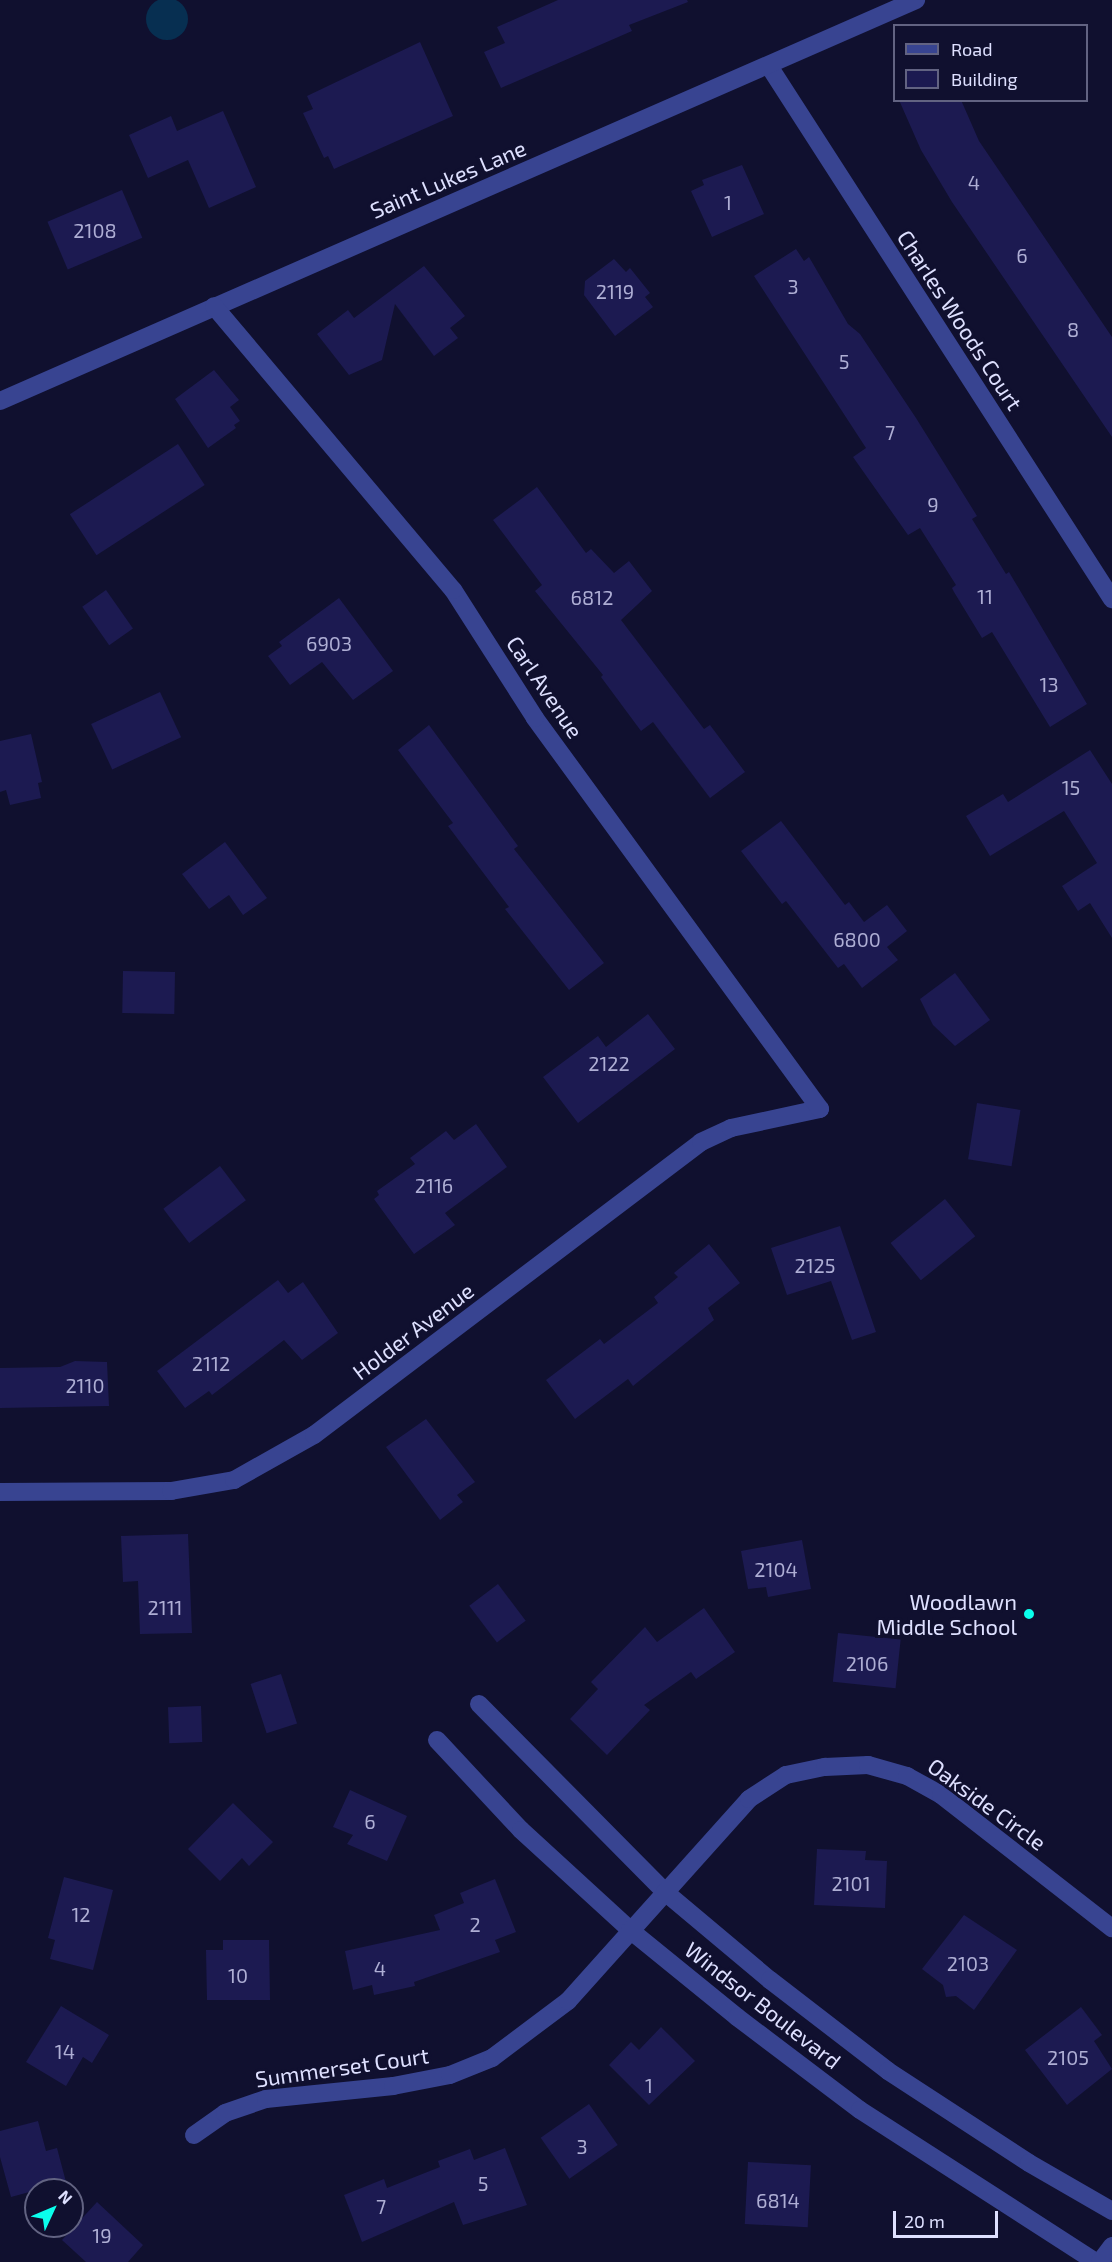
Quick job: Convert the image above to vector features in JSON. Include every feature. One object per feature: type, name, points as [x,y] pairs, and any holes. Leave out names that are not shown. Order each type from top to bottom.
[{"type":"street","name":"Saint Lukes Lane","points":[[0,401],[916,0]]},
{"type":"street","name":"Charles Woods Court","points":[[769,66],[1112,599]]},
{"type":"street","name":"Carl Avenue","points":[[214,306],[453,590],[535,718],[820,1109]]},
{"type":"street","name":"Holder Avenue","points":[[0,1492],[171,1491],[234,1480],[314,1436],[701,1142],[731,1128],[820,1109]]},
{"type":"street","name":"Windsor Boulevard","points":[[479,1704],[664,1892],[770,1980],[888,2071],[1029,2163],[1112,2211]]},
{"type":"street","name":"Windsor Boulevard","points":[[437,1740],[521,1830],[630,1930],[860,2110],[1098,2262]]},
{"type":"street","name":"Oakside Circle","points":[[630,1930],[758,1793],[786,1775],[825,1767],[868,1765],[907,1776],[941,1795],[1112,1928]]},
{"type":"street","name":"Summerset Court","points":[[194,2135],[225,2113],[266,2099],[393,2086],[450,2075],[492,2058],[568,2001],[630,1930]]},
{"type":"street","points":[[1098,2262],[1112,2246]]},
{"type":"water","points":[[159,0],[175,0],[182,4],[188,19],[186,27],[182,34],[175,38],[167,40],[159,38],[152,34],[148,27],[146,19],[148,11],[152,4]]},
{"type":"building","points":[[558,0],[687,0],[688,2],[629,25],[632,31],[501,88],[484,52],[505,43],[497,27]]},
{"type":"building","points":[[420,42],[453,116],[334,169],[328,156],[324,158],[303,113],[313,109],[307,96]]},
{"type":"building","points":[[900,102],[962,102],[979,141],[1112,337],[1112,437],[952,202],[921,150]]},
{"type":"building","points":[[223,111],[256,187],[209,208],[188,160],[148,178],[129,135],[171,116],[177,131]]},
{"type":"building","points":[[742,165],[764,214],[712,237],[691,191],[704,185],[702,180]]},
{"type":"building","points":[[122,190],[142,238],[68,270],[47,222]]},
{"type":"building","points":[[796,249],[804,261],[809,257],[848,324],[860,334],[916,418],[977,516],[972,519],[1006,574],[1009,572],[1087,704],[1050,727],[992,632],[982,638],[952,588],[956,585],[920,528],[908,535],[853,457],[866,448],[754,276]]},
{"type":"building","points":[[614,259],[626,272],[630,268],[650,293],[645,297],[653,307],[615,336],[584,295],[585,281]]},
{"type":"building","points":[[424,266],[465,316],[450,328],[458,338],[434,356],[395,304],[382,360],[349,375],[317,334],[348,310],[354,318]]},
{"type":"building","points":[[214,370],[239,400],[230,407],[240,421],[234,425],[236,428],[208,448],[175,399]]},
{"type":"building","points":[[178,444],[205,485],[96,555],[70,514]]},
{"type":"building","points":[[537,487],[586,553],[591,549],[614,573],[629,561],[652,591],[621,620],[704,729],[710,725],[745,772],[710,798],[653,722],[641,731],[601,677],[603,675],[535,591],[542,585],[493,520]]},
{"type":"building","points":[[106,590],[133,629],[109,645],[82,607]]},
{"type":"building","points":[[339,598],[393,671],[353,700],[322,662],[290,685],[268,656],[282,646],[279,642]]},
{"type":"building","points":[[160,692],[181,737],[112,769],[91,724]]},
{"type":"building","points":[[429,725],[518,846],[514,849],[604,963],[569,990],[505,909],[509,907],[448,826],[453,823],[398,750]]},
{"type":"building","points":[[31,734],[42,782],[38,783],[41,798],[10,805],[6,790],[0,792],[0,741]]},
{"type":"building","points":[[1090,750],[1112,784],[1112,938],[1090,903],[1078,911],[1062,886],[1097,863],[1064,811],[990,856],[966,816],[1003,794],[1008,802]]},
{"type":"building","points":[[781,821],[845,905],[849,902],[864,922],[887,905],[907,931],[887,947],[898,960],[862,988],[844,964],[838,968],[786,901],[782,904],[741,851]]},
{"type":"building","points":[[225,842],[267,898],[243,915],[229,895],[209,909],[182,874]]},
{"type":"building","points":[[123,971],[175,972],[174,1014],[122,1013]]},
{"type":"building","points":[[955,973],[990,1020],[955,1046],[933,1025],[920,999]]},
{"type":"building","points":[[648,1014],[675,1049],[578,1123],[543,1077],[598,1036],[606,1047]]},
{"type":"building","points":[[977,1103],[1020,1110],[1012,1166],[968,1159]]},
{"type":"building","points":[[476,1124],[507,1167],[445,1213],[455,1225],[414,1254],[374,1199],[379,1195],[377,1191],[415,1164],[410,1158],[446,1131],[454,1140]]},
{"type":"building","points":[[220,1166],[246,1200],[189,1243],[163,1209]]},
{"type":"building","points":[[945,1199],[975,1236],[921,1280],[891,1243]]},
{"type":"building","points":[[840,1226],[876,1332],[852,1340],[831,1281],[787,1295],[771,1248]]},
{"type":"building","points":[[709,1244],[740,1283],[708,1308],[714,1320],[633,1386],[628,1379],[575,1419],[546,1380],[600,1339],[604,1344],[658,1303],[654,1297],[678,1277],[674,1273]]},
{"type":"building","points":[[278,1280],[288,1293],[303,1282],[338,1333],[302,1360],[284,1340],[212,1395],[209,1391],[185,1408],[157,1371]]},
{"type":"building","points":[[75,1361],[107,1362],[109,1406],[0,1408],[0,1368],[60,1367]]},
{"type":"building","points":[[426,1419],[475,1482],[457,1495],[463,1502],[440,1520],[386,1447]]},
{"type":"building","points":[[188,1534],[192,1633],[140,1634],[138,1581],[123,1582],[121,1536]]},
{"type":"building","points":[[802,1540],[811,1589],[768,1597],[766,1587],[748,1589],[741,1551]]},
{"type":"building","points":[[498,1584],[526,1621],[497,1642],[469,1606]]},
{"type":"building","points":[[704,1608],[735,1652],[696,1679],[691,1672],[644,1705],[650,1710],[607,1755],[570,1719],[598,1689],[591,1682],[645,1627],[657,1642]]},
{"type":"building","points":[[838,1633],[901,1640],[896,1688],[833,1682]]},
{"type":"building","points":[[281,1674],[297,1723],[267,1733],[251,1684]]},
{"type":"building","points":[[201,1706],[202,1742],[169,1743],[168,1707]]},
{"type":"building","points":[[350,1790],[407,1816],[387,1861],[347,1844],[353,1835],[333,1827]]},
{"type":"building","points":[[233,1803],[273,1842],[249,1866],[242,1858],[220,1881],[188,1849]]},
{"type":"building","points":[[817,1849],[866,1851],[865,1860],[887,1861],[885,1908],[814,1905]]},
{"type":"building","points":[[64,1877],[113,1890],[93,1970],[50,1959],[55,1940],[48,1938]]},
{"type":"building","points":[[495,1879],[516,1932],[495,1940],[500,1952],[414,1982],[415,1986],[374,1995],[372,1985],[353,1990],[345,1951],[440,1930],[434,1915],[464,1903],[460,1893]]},
{"type":"building","points":[[964,1915],[1017,1950],[974,2010],[956,1996],[946,1997],[943,1985],[922,1969]]},
{"type":"building","points":[[223,1940],[269,1940],[270,2000],[207,2000],[206,1950],[223,1950]]},
{"type":"building","points":[[61,2006],[109,2035],[92,2063],[83,2057],[66,2086],[26,2062]]},
{"type":"building","points":[[1081,2007],[1102,2035],[1094,2041],[1112,2069],[1067,2105],[1025,2050]]},
{"type":"building","points":[[661,2027],[695,2061],[649,2105],[609,2065],[631,2042],[639,2050]]},
{"type":"building","points":[[589,2104],[618,2145],[569,2179],[541,2138]]},
{"type":"building","points":[[38,2121],[46,2151],[57,2148],[65,2178],[24,2178],[24,2193],[11,2197],[0,2157],[0,2131]]},
{"type":"building","points":[[505,2148],[527,2205],[463,2225],[454,2202],[362,2242],[344,2195],[384,2179],[387,2188],[440,2167],[438,2161],[470,2149],[474,2160]]},
{"type":"building","points":[[748,2162],[811,2165],[808,2227],[745,2224]]},
{"type":"building","points":[[97,2202],[143,2245],[128,2262],[86,2262],[62,2240],[64,2238],[84,2238],[84,2216]]},
{"type":"place","name":"Woodlawn Middle School","points":[[1029,1614]]}]
